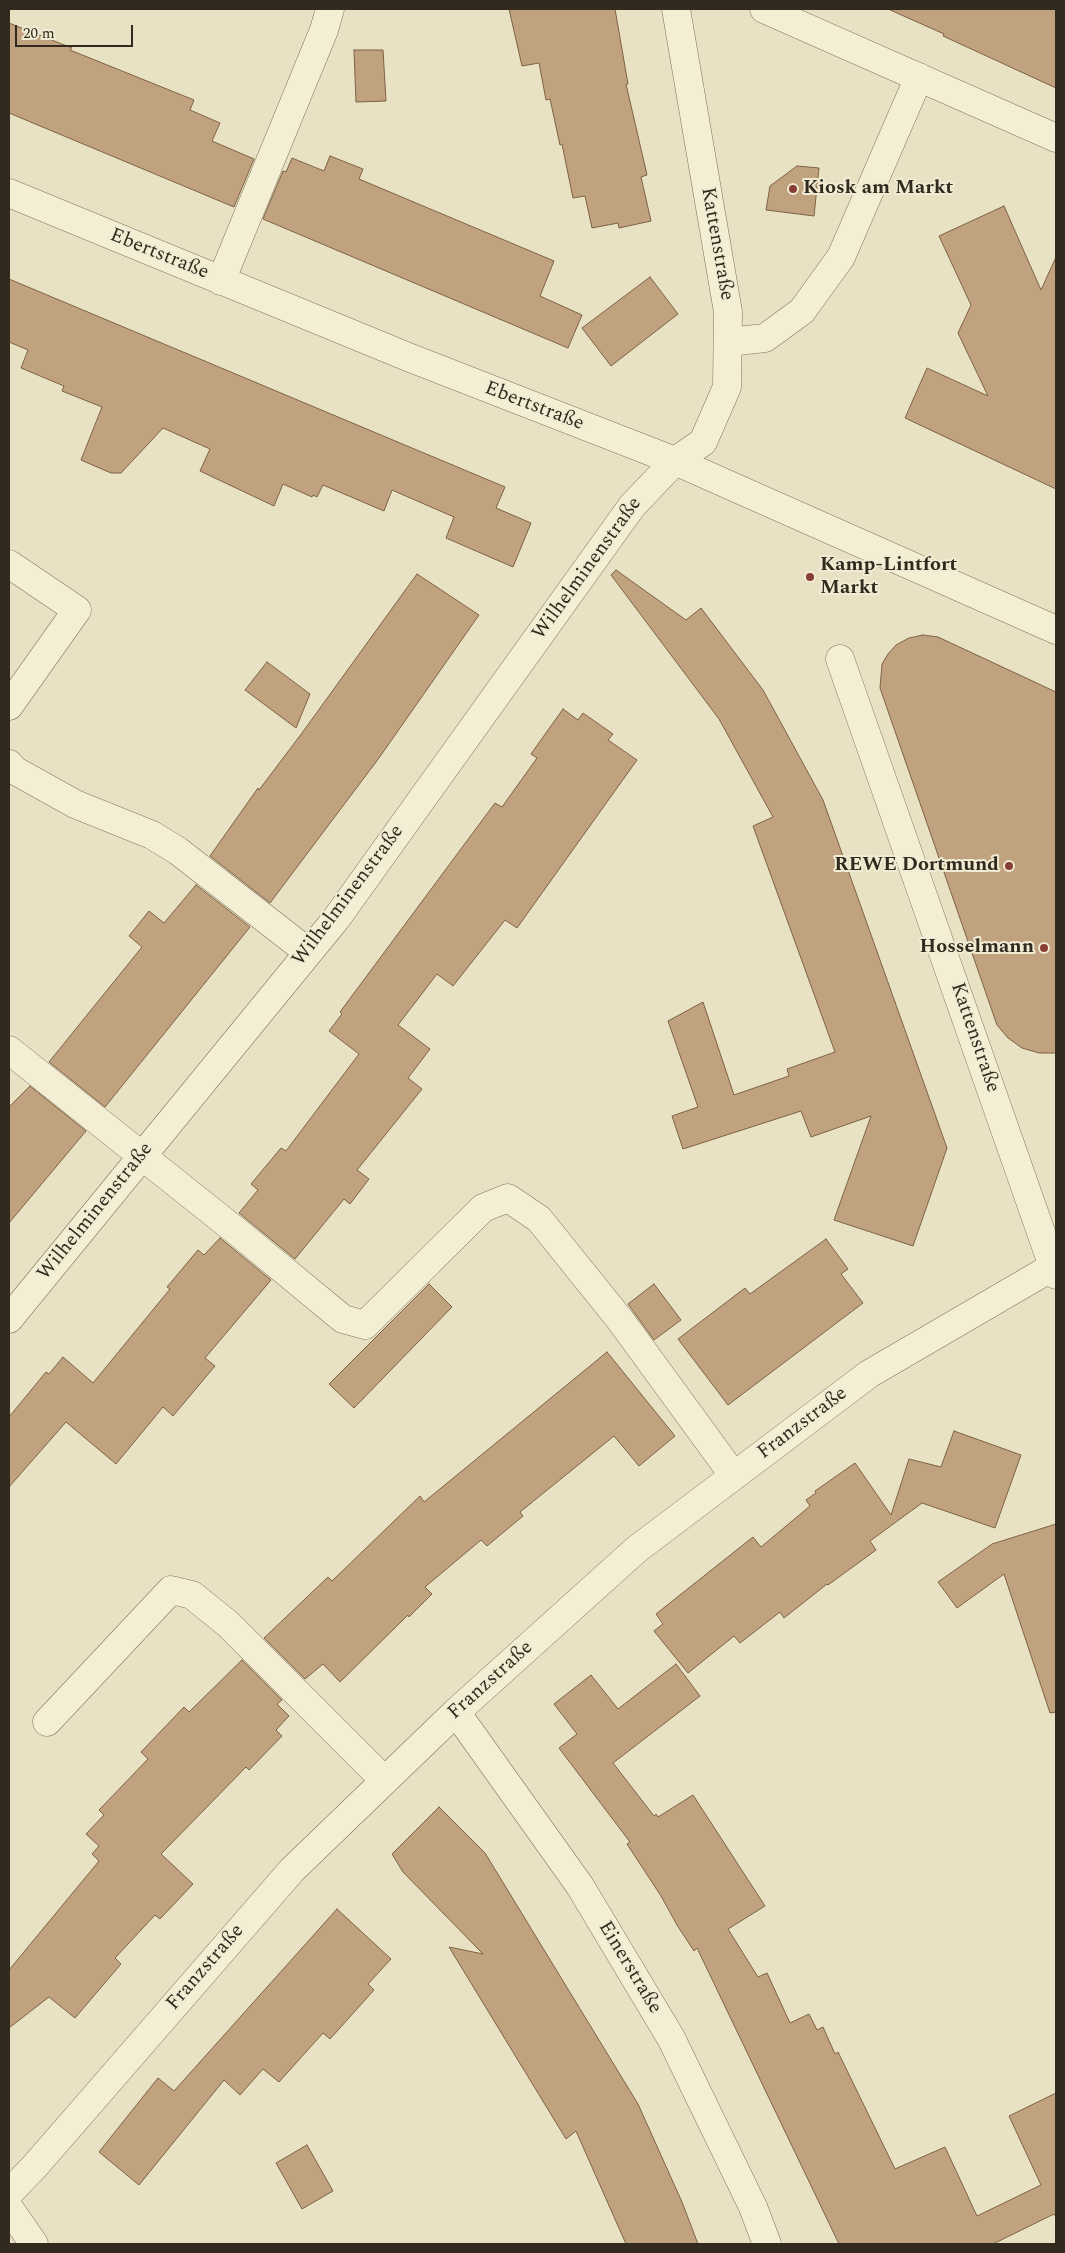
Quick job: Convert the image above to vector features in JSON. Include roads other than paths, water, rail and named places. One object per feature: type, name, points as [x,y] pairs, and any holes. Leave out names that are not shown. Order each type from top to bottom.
[{"type":"street","points":[[221,280],[324,30],[330,9]]},
{"type":"street","name":"Kattenstraße","points":[[675,462],[703,442],[727,387],[728,342],[728,312],[676,9]]},
{"type":"street","points":[[764,9],[1056,138]]},
{"type":"street","points":[[728,342],[764,338],[802,311],[835,265],[844,249],[919,77]]},
{"type":"street","name":"Ebertstraße","points":[[9,193],[408,357],[675,462],[1056,630]]},
{"type":"street","name":"Wilhelminenstraße","points":[[9,1320],[342,911],[632,506],[675,462]]},
{"type":"street","points":[[9,564],[77,610],[9,706]]},
{"type":"street","name":"Kattenstraße","points":[[840,659],[1055,1269]]},
{"type":"street","points":[[9,764],[14,770],[76,804],[152,835],[178,851],[308,952]]},
{"type":"street","points":[[9,1050],[343,1319],[365,1325],[483,1208],[508,1198],[539,1219],[621,1321],[734,1476]]},
{"type":"street","name":"Franzstraße","points":[[9,2193],[35,2166],[292,1870],[456,1712],[637,1549],[869,1374],[1055,1269]]},
{"type":"street","points":[[47,1722],[171,1590],[192,1595],[228,1624],[384,1780]]},
{"type":"street","name":"Einerstraße","points":[[456,1712],[580,1886],[671,2038],[753,2207],[766,2244]]},
{"type":"street","points":[[9,2208],[34,2244]]},
{"type":"place","name":"Kiosk am Markt","points":[[793,189]]},
{"type":"place","name":"Kamp-Lintfort Markt","points":[[810,577]]},
{"type":"place","name":"REWE Dortmund","points":[[1009,866]]},
{"type":"place","name":"Hosselmann","points":[[1044,948]]}]
